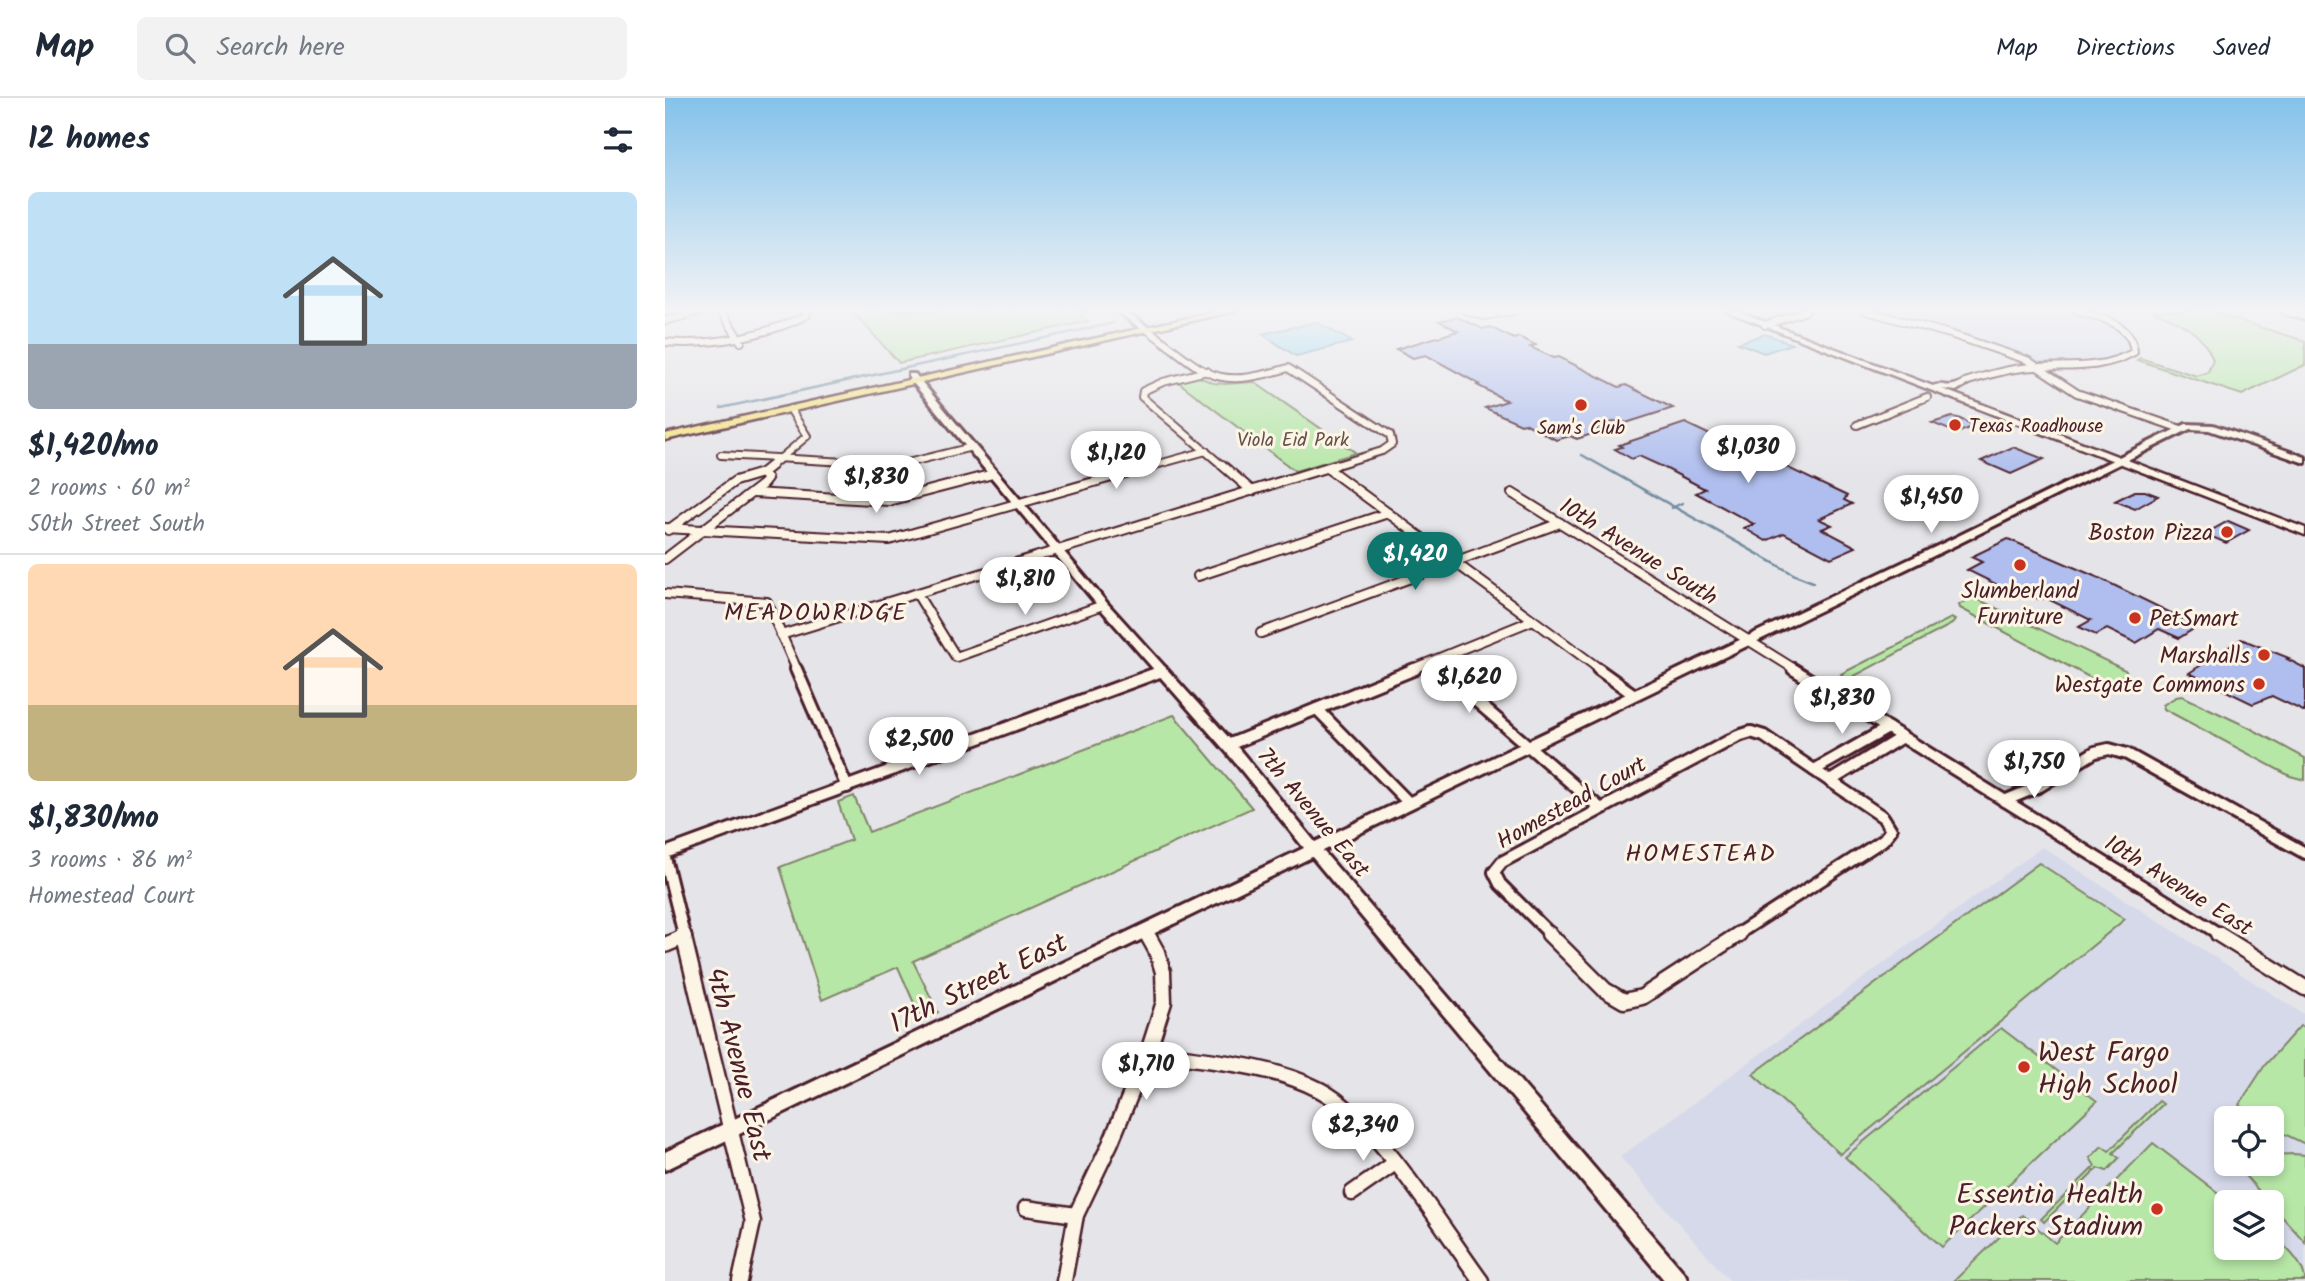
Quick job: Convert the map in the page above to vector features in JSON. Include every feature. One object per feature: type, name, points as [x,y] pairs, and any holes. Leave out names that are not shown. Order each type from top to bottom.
[{"type":"main road","points":[[665,431],[968,366]]},
{"type":"main road","points":[[1873,366],[1921,385],[1932,394],[1957,399],[2305,532]]},
{"type":"main road","points":[[1874,366],[1933,385],[1959,386]]},
{"type":"main road","points":[[1894,366],[1935,382],[1959,386],[1980,399],[2305,523]]},
{"type":"main road","points":[[665,437],[914,378]]},
{"type":"main road","points":[[1932,394],[1954,394],[2001,411],[2028,417]]},
{"type":"street","points":[[781,635],[1382,451],[1392,444],[1390,435],[1288,368],[1242,379],[1222,379],[1200,366]]},
{"type":"street","points":[[1959,386],[1998,372],[2052,366]]},
{"type":"street","points":[[2039,367],[2077,393],[2181,429]]},
{"type":"street","points":[[1207,371],[1152,385],[1142,394],[1147,402],[1252,491]]},
{"type":"street","name":"7th Avenue East","points":[[914,378],[1103,605],[1229,745],[1312,848],[1678,1281]]},
{"type":"street","points":[[1857,425],[1932,394]]},
{"type":"street","points":[[667,529],[735,481],[762,473],[807,436],[790,409]]},
{"type":"street","points":[[1745,640],[2181,429],[2200,425],[2305,460]]},
{"type":"street","points":[[721,455],[899,466],[972,447]]},
{"type":"street","points":[[667,529],[889,540],[1206,451]]},
{"type":"street","points":[[1327,468],[1633,694]]},
{"type":"street","points":[[665,559],[753,492],[767,479],[762,473]]},
{"type":"street","points":[[753,492],[889,501],[993,474]]},
{"type":"street","name":"10th Avenue South","points":[[1512,493],[1745,640]]},
{"type":"street","points":[[1198,576],[1388,513]]},
{"type":"street","points":[[1261,633],[1560,523]]},
{"type":"street","points":[[665,594],[767,603],[847,787]]},
{"type":"street","points":[[917,594],[956,657],[1103,605]]},
{"type":"street","points":[[1229,745],[1533,620]]},
{"type":"street","name":"17th Street East","points":[[665,1161],[1745,640]]},
{"type":"street","name":"10th Avenue East","points":[[1745,640],[2305,988]]},
{"type":"street","points":[[1431,662],[1600,808]]},
{"type":"street","points":[[665,856],[1162,671]]},
{"type":"street","points":[[1317,709],[1409,803]]},
{"type":"street","points":[[1814,770],[1888,728]]},
{"type":"street","name":"Homestead Court","points":[[1751,732],[1764,736],[1830,781],[1883,817],[1891,830],[1883,840],[1642,997],[1624,1001],[1605,990],[1500,884],[1494,872],[1501,862],[1600,808],[1738,736],[1751,732]]},
{"type":"street","points":[[1830,781],[1902,737]]},
{"type":"street","points":[[2004,801],[2041,786],[2095,752],[2114,750],[2127,754],[2305,853]]},
{"type":"street","name":"4th Avenue East","points":[[665,856],[753,1222],[740,1281]]},
{"type":"street","points":[[1065,1281],[1076,1215],[1110,1144],[1148,1052],[1164,1002],[1163,972],[1157,952],[1145,931]]},
{"type":"street","points":[[665,945],[684,937]]},
{"type":"street","points":[[1148,1052],[1277,1073],[1321,1090],[1360,1120],[1395,1163],[1481,1281]]},
{"type":"street","points":[[1352,1193],[1395,1163]]},
{"type":"street","points":[[1026,1208],[1076,1215]]},
{"type":"shaded area","name":"West Fargo High School","points":[[2042,847],[2305,1015],[2305,1281],[1730,1281],[1620,1157]]},
{"type":"green space","points":[[2156,366],[2166,366],[2197,376],[2208,372],[2210,366],[2302,366],[2242,395]]},
{"type":"green space","name":"Viola Eid Park","points":[[1197,376],[1213,383],[1254,382],[1356,453],[1295,471],[1177,381]]},
{"type":"green space","points":[[1973,597],[2125,670],[2128,674],[2113,679],[2111,685],[2102,684],[1960,608],[1959,605]]},
{"type":"green space","points":[[1951,618],[1955,620],[1952,624],[1849,679],[1841,674]]},
{"type":"green space","points":[[2182,696],[2305,758],[2305,780],[2290,776],[2164,709],[2163,705]]},
{"type":"green space","points":[[1174,715],[1252,808],[913,961],[938,1012],[922,1021],[898,967],[822,1000],[780,867],[851,840],[838,802],[854,796],[869,832]]},
{"type":"green space","points":[[2039,863],[2125,919],[1840,1154],[1753,1074]]},
{"type":"green space","points":[[2300,1026],[2305,1027],[2305,1144],[2284,1134],[2284,1106],[2239,1105],[2265,1065]]},
{"type":"green space","points":[[2001,1028],[2097,1101],[1942,1247],[1845,1157]]},
{"type":"green space","points":[[2159,1101],[2163,1104],[2113,1153],[2119,1158],[2107,1171],[2098,1168],[2044,1222],[2041,1219],[2095,1166],[2090,1158],[2102,1146],[2109,1151]]},
{"type":"green space","name":"Essentia Health Packers Stadium","points":[[2153,1143],[2214,1190],[2214,1260],[2284,1260],[2284,1245],[2298,1261],[2305,1281],[1954,1281],[2022,1215],[2055,1243]]},
{"type":"green space","points":[[2284,1154],[2305,1155],[2305,1242],[2284,1219],[2284,1190],[2258,1190],[2245,1176],[2284,1176]]},
{"type":"building","name":"Sam's Club","points":[[1446,366],[1577,366],[1619,387],[1626,385],[1673,408],[1626,423],[1620,420],[1594,428],[1601,431],[1577,439],[1570,436],[1556,440],[1525,423],[1521,424],[1485,408],[1507,401],[1477,385],[1479,384]]},
{"type":"building","name":"Texas Roadhouse","points":[[1952,417],[1975,426],[1957,433],[1932,423]]},
{"type":"building","points":[[1685,423],[1733,446],[1746,441],[1767,451],[1759,454],[1847,496],[1844,500],[1852,504],[1819,519],[1832,525],[1822,529],[1856,547],[1831,558],[1784,533],[1766,541],[1744,528],[1754,524],[1696,493],[1705,489],[1639,456],[1632,459],[1615,449],[1622,447],[1619,445]]},
{"type":"building","points":[[2013,447],[2044,459],[2011,474],[1981,461]]},
{"type":"building","points":[[2135,491],[2145,491],[2158,496],[2135,509],[2115,501]]},
{"type":"building","name":"Boston Pizza","points":[[2228,521],[2249,530],[2226,543],[2205,534]]},
{"type":"building","points":[[2008,539],[2099,578],[2198,626],[2179,638],[2159,629],[2136,643],[2107,629],[2096,635],[2079,627],[2091,620],[2046,598],[2039,599],[2026,593],[2020,596],[1967,570],[1982,562],[1971,557]]},
{"type":"building","name":"Westgate Commons","points":[[2241,639],[2289,658],[2287,659],[2305,668],[2305,712],[2272,696],[2253,704],[2189,673]]},
{"type":"waterway","points":[[721,408],[914,366]]},
{"type":"waterway","points":[[1582,455],[1674,507]]},
{"type":"waterway","points":[[1674,507],[1682,503]]},
{"type":"waterway","points":[[1674,507],[1795,575],[1813,582]]},
{"type":"place","name":"Sam's Club","points":[[1581,405]]},
{"type":"place","name":"Texas Roadhouse","points":[[1955,425]]},
{"type":"place","name":"Boston Pizza","points":[[2227,532]]},
{"type":"place","name":"Slumberland Furniture","points":[[2020,565]]},
{"type":"place","name":"PetSmart","points":[[2135,618]]},
{"type":"place","name":"Marshalls","points":[[2264,655]]},
{"type":"place","name":"Westgate Commons","points":[[2259,684]]},
{"type":"place","name":"West Fargo High School","points":[[2024,1067]]},
{"type":"place","name":"Essentia Health Packers Stadium","points":[[2157,1209]]},
{"type":"district","name":"MEADOWRIDGE","points":[[816,612]]},
{"type":"district","name":"HOMESTEAD","points":[[1701,853]]}]
